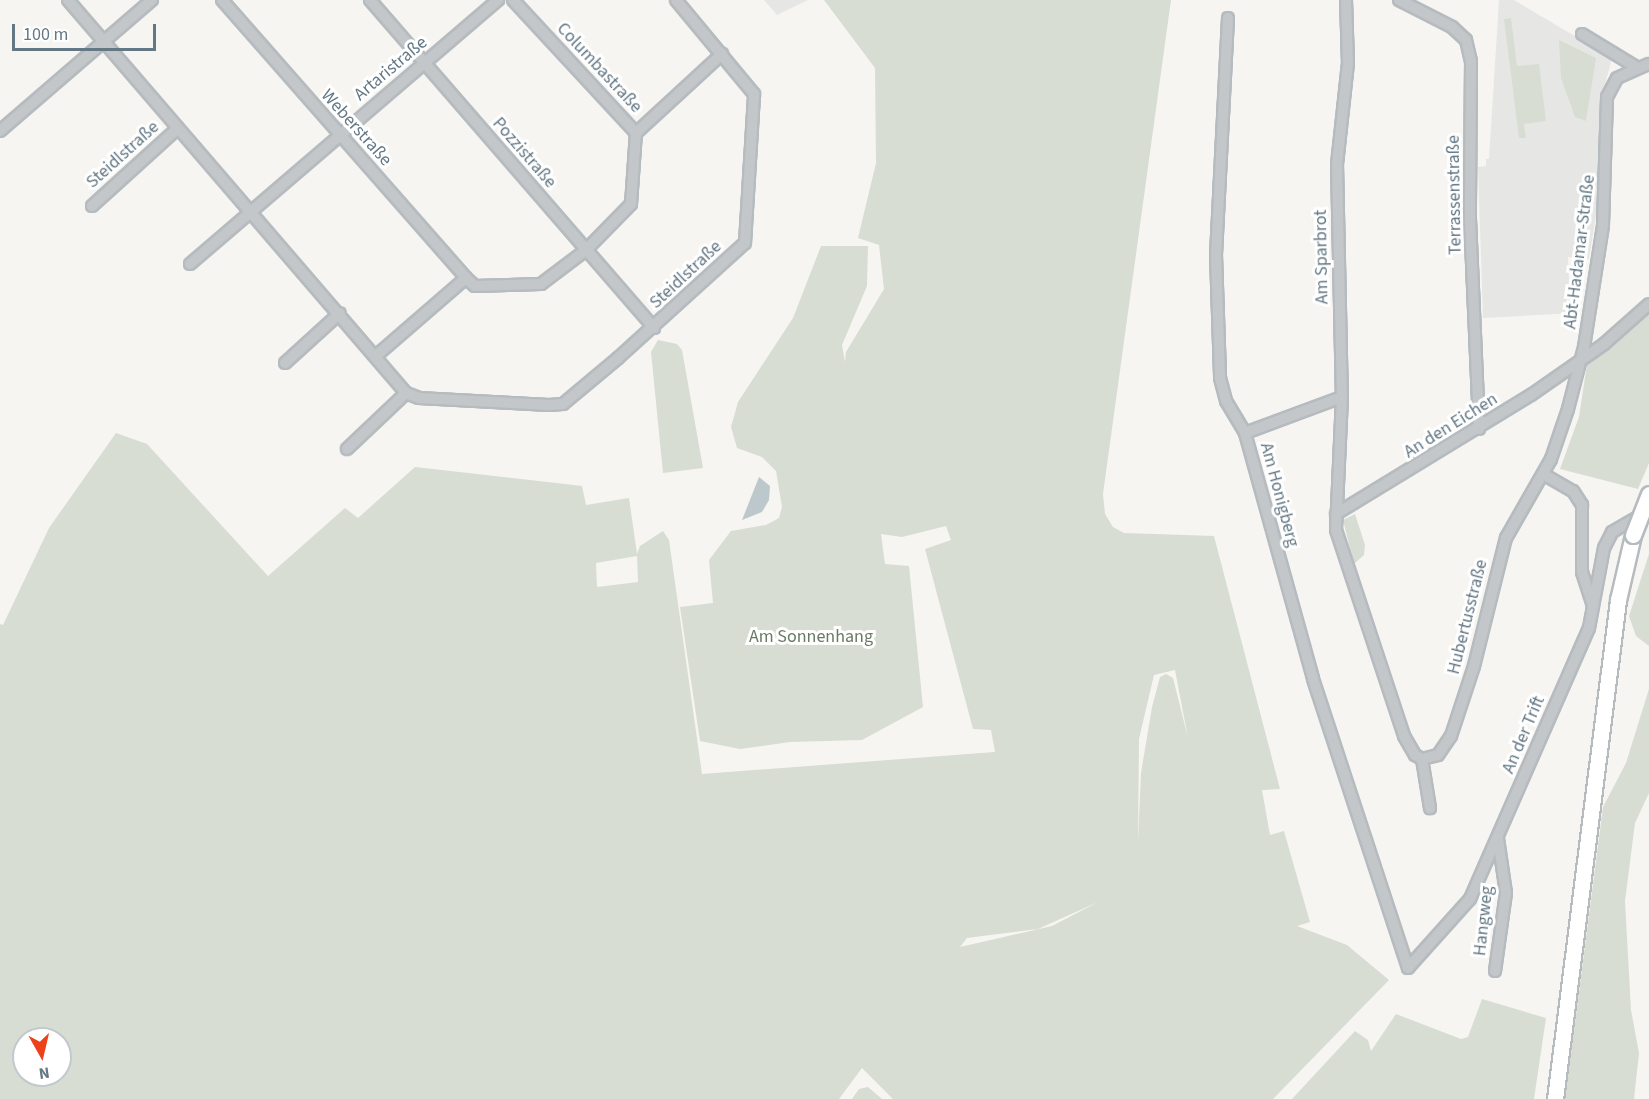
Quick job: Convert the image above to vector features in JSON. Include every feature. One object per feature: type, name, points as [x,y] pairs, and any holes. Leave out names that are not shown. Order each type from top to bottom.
[{"type":"main road","points":[[1555,1099],[1618,600],[1633,535],[1649,494]]},
{"type":"street","name":"Steidlstraße","points":[[68,0],[177,129],[377,355],[406,393],[419,398],[563,404],[654,328],[745,243],[754,94],[676,0]]},
{"type":"street","points":[[0,131],[152,0]]},
{"type":"street","name":"Weberstraße","points":[[222,0],[466,278]]},
{"type":"street","name":"Pozzistraße","points":[[370,0],[654,328]]},
{"type":"street","name":"Artaristraße","points":[[250,210],[498,0]]},
{"type":"street","name":"Columbastraße","points":[[513,0],[636,133]]},
{"type":"street","name":"Am Sparbrot","points":[[1336,514],[1342,397],[1337,164],[1348,63],[1346,0]]},
{"type":"street","name":"Terrassenstraße","points":[[1399,0],[1452,27],[1466,40],[1471,61],[1470,219],[1479,429]]},
{"type":"street","name":"Am Honigberg","points":[[1228,18],[1216,244],[1218,361],[1226,401],[1245,433],[1313,679],[1408,968]]},
{"type":"street","points":[[1582,34],[1636,67]]},
{"type":"street","points":[[377,355],[466,278],[475,286],[541,284],[586,250],[631,204],[636,133],[722,54]]},
{"type":"street","name":"Abt-Hadamar-Straße","points":[[1543,474],[1563,426],[1581,360],[1604,225],[1607,97],[1617,78],[1636,67],[1649,64]]},
{"type":"street","name":"Steidlstraße","points":[[92,206],[177,129]]},
{"type":"street","points":[[190,264],[250,210]]},
{"type":"street","name":"An den Eichen","points":[[1336,514],[1479,429],[1581,360],[1649,304]]},
{"type":"street","points":[[285,363],[340,313]]},
{"type":"street","points":[[347,448],[406,393]]},
{"type":"street","points":[[1245,433],[1342,397]]},
{"type":"street","points":[[1543,474],[1573,491],[1582,506],[1582,572],[1593,605]]},
{"type":"street","name":"Hubertusstraße","points":[[1422,759],[1438,755],[1451,736],[1476,658],[1506,538],[1543,474]]},
{"type":"street","name":"An der Trift","points":[[1408,968],[1470,899],[1589,628],[1604,548],[1612,532],[1629,519],[1649,512]]},
{"type":"street","points":[[1336,514],[1336,530],[1404,736],[1415,755],[1422,759],[1430,808]]},
{"type":"street","name":"Hangweg","points":[[1495,971],[1506,893],[1498,839]]},
{"type":"shaded area","points":[[764,0],[808,0],[777,15]]},
{"type":"shaded area","points":[[1499,0],[1514,0],[1612,58],[1601,100],[1599,197],[1589,259],[1568,257],[1570,302],[1574,313],[1483,318],[1478,167],[1486,166],[1486,159],[1489,159]]},
{"type":"shaded area","points":[[759,477],[770,486],[769,500],[762,512],[742,520]]},
{"type":"green space","name":"Am Sonnenhang","points":[[824,0],[1171,0],[1103,494],[1105,514],[1113,527],[1124,533],[1214,536],[1280,789],[1262,790],[1270,835],[1284,831],[1310,922],[1297,926],[1347,945],[1389,980],[1273,1099],[893,1099],[862,1068],[839,1099],[0,1099],[0,624],[3,625],[49,528],[116,433],[147,444],[268,576],[345,508],[358,518],[415,467],[582,486],[586,505],[629,498],[637,554],[640,546],[663,531],[669,540],[702,774],[995,752],[991,730],[973,729],[925,549],[951,540],[946,526],[902,537],[881,534],[885,564],[909,566],[923,707],[862,740],[790,742],[740,749],[700,741],[680,607],[713,603],[709,560],[731,531],[766,525],[779,518],[782,507],[776,471],[762,457],[737,448],[731,427],[738,402],[793,318],[821,246],[868,246],[867,286],[842,345],[845,362],[846,352],[884,289],[879,245],[858,238],[876,163],[875,68]],"holes":[[[637,556],[638,582],[597,587],[596,563]],[[1175,670],[1188,738],[1173,678],[1166,674],[1160,677],[1152,707],[1141,773],[1138,842],[1139,739],[1154,675]],[[1098,902],[1052,926],[960,947],[967,938],[1038,929]]]},
{"type":"green space","points":[[1511,18],[1517,66],[1539,64],[1546,121],[1524,124],[1526,138],[1519,138],[1504,19]]},
{"type":"green space","points":[[1559,40],[1596,58],[1586,121],[1575,117],[1561,78]]},
{"type":"green space","points":[[1649,311],[1649,463],[1638,489],[1560,469],[1579,417],[1587,364]]},
{"type":"green space","points":[[658,340],[677,344],[682,350],[703,468],[663,473],[651,352]]},
{"type":"green space","points":[[1355,514],[1365,545],[1364,555],[1354,564],[1343,520]]},
{"type":"green space","points":[[1649,554],[1649,646],[1636,636],[1629,616]]},
{"type":"green space","points":[[1649,689],[1649,793],[1635,823],[1625,901],[1631,1010],[1639,1053],[1634,1099],[1565,1099],[1603,807],[1626,763]]},
{"type":"green space","points":[[1482,999],[1546,1018],[1534,1099],[1292,1099],[1355,1031],[1368,1040],[1371,1051],[1396,1014],[1461,1039],[1468,1037]]},
{"type":"green space","points":[[868,1087],[882,1099],[852,1099],[859,1089]]}]
